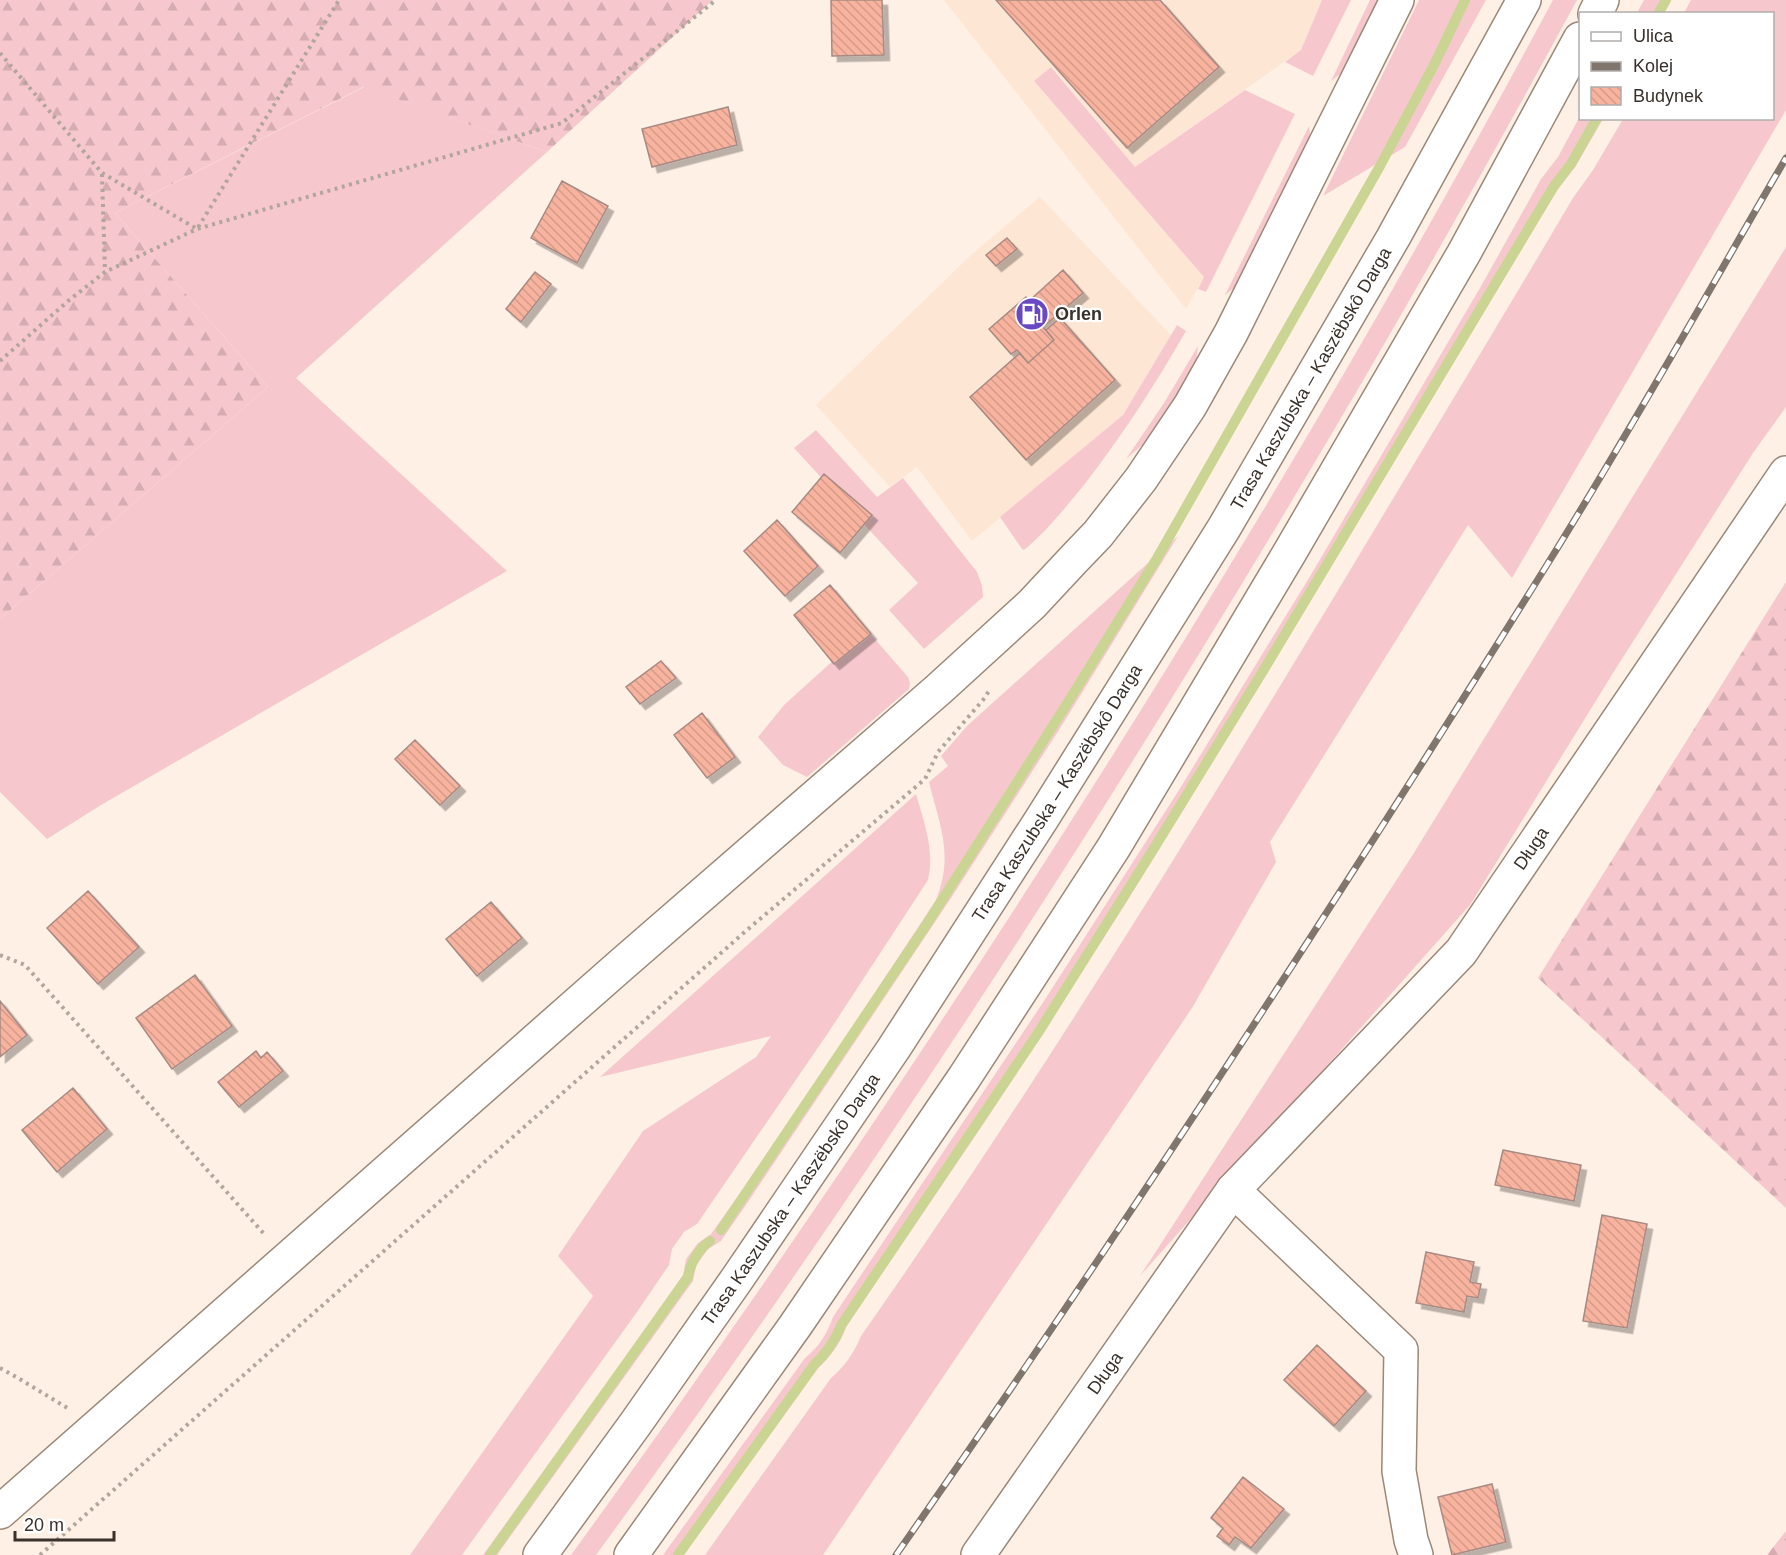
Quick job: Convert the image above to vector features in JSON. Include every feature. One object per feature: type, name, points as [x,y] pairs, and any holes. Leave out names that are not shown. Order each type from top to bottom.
[{"type":"main road","points":[[0,1512],[611,974],[971,661],[1032,604],[1074,560],[1098,534],[1141,479],[1190,406],[1232,333],[1397,0]]},
{"type":"main road","name":"Trasa Kaszubska – Kaszëbskô Darga","points":[[540,1555],[636,1423],[841,1125],[1053,801],[1236,507],[1394,238],[1524,0]]},
{"type":"main road","points":[[631,1555],[795,1326],[964,1078],[1114,847],[1290,552],[1464,252],[1579,43]]},
{"type":"main road","name":"Długa","points":[[978,1555],[1233,1190],[1461,952],[1786,473]]},
{"type":"main road","points":[[1233,1190],[1401,1350],[1399,1471],[1411,1540],[1416,1555]]},
{"type":"path","points":[[197,229],[339,0]]},
{"type":"path","points":[[0,361],[68,301],[105,272],[197,229],[562,123],[716,0]]},
{"type":"path","points":[[0,54],[102,173],[197,229]]},
{"type":"path","points":[[102,173],[105,272]]},
{"type":"path","points":[[40,1555],[747,930],[925,779],[938,752],[989,690],[987,680],[971,661]]},
{"type":"path","points":[[0,955],[25,965],[220,1187],[288,1260]]},
{"type":"path","points":[[0,1368],[96,1426]]},
{"type":"shaded area","points":[[944,0],[1322,0],[1301,50],[1135,167],[1052,67],[1034,81],[1204,277],[1186,309]]},
{"type":"shaded area","points":[[1040,197],[1171,335],[1123,415],[972,541],[917,467],[890,487],[816,405],[972,254]]},
{"type":"green space","points":[[0,0],[713,0],[547,152],[363,87],[115,213],[268,387],[0,619]]},
{"type":"green space","points":[[1322,0],[1351,0],[1313,76],[1285,62],[1301,50]]},
{"type":"green space","points":[[1370,0],[1378,0],[1344,71],[1331,81]]},
{"type":"green space","points":[[1419,0],[1486,0],[1405,147],[1323,196]]},
{"type":"green space","points":[[1553,0],[1577,0],[1507,129],[1361,384],[1210,635],[1055,884],[929,1077],[789,1284],[596,1555],[571,1555],[705,1368],[836,1179],[1088,794],[1210,599],[1328,401],[1442,202]]},
{"type":"green space","points":[[1644,0],[1671,0],[1665,12],[1638,12]]},
{"type":"green space","points":[[1691,0],[1786,0],[1786,110],[1512,578],[1468,525],[1270,842],[1276,862],[1192,1008],[823,1555],[705,1555],[831,1378],[849,1359],[861,1336],[1046,1061],[1280,686],[1573,198],[1593,170],[1622,120],[1774,120],[1774,12],[1685,12]]},
{"type":"green space","points":[[1051,67],[1135,167],[1245,90],[1295,114],[1206,292],[1198,289],[1204,277],[1034,81]]},
{"type":"green space","points":[[364,87],[547,152],[296,378],[507,571],[101,805],[47,839],[0,792],[0,619],[268,387],[115,213]]},
{"type":"green space","points":[[1579,118],[1579,120],[1602,120],[1575,167],[1558,189],[1124,906],[988,1117],[846,1327],[835,1349],[818,1368],[683,1555],[663,1555],[805,1358],[822,1340],[833,1317],[1044,1001],[1179,790],[1309,578],[1480,288],[1541,179],[1558,157]]},
{"type":"green space","points":[[1309,126],[1308,143],[1237,286],[1225,295]]},
{"type":"green space","points":[[1786,247],[1786,407],[1753,453],[1613,673],[1470,905],[1140,1276],[1412,856]]},
{"type":"green space","points":[[1177,325],[1186,331],[1125,429],[1063,511],[1032,543],[1024,550],[1022,549],[1000,517],[1123,415]]},
{"type":"green space","points":[[1198,346],[1196,364],[1148,440],[1126,459],[1164,403]]},
{"type":"green space","points":[[816,430],[877,497],[903,478],[977,572],[983,597],[924,649],[889,610],[918,583],[794,448]]},
{"type":"green space","points":[[1178,536],[1064,722],[951,898],[748,1202],[721,1241],[708,1249],[696,1266],[693,1281],[497,1555],[483,1555],[683,1275],[686,1259],[698,1243],[711,1234],[736,1199],[936,900],[945,855],[941,827],[929,782],[948,766],[941,756],[967,726]]},
{"type":"green space","points":[[1786,582],[1786,1208],[1538,978]]},
{"type":"green space","points":[[867,630],[908,677],[909,689],[807,777],[783,765],[758,737],[785,704]]},
{"type":"green space","points":[[916,794],[929,847],[928,880],[828,1033],[697,1224],[684,1232],[672,1249],[669,1265],[637,1312],[462,1555],[410,1555],[593,1296],[558,1256],[643,1131],[756,1057],[771,1036],[600,1077]]},
{"type":"green space","points":[[1786,1531],[1786,1555],[1767,1555]]},
{"type":"building","points":[[831,0],[882,0],[884,55],[832,56]]},
{"type":"building","points":[[996,0],[1160,0],[1219,67],[1127,148]]},
{"type":"building","points":[[728,107],[737,145],[652,167],[642,129]]},
{"type":"building","points":[[562,181],[608,206],[577,263],[531,238]]},
{"type":"building","points":[[1007,238],[1017,249],[996,266],[986,255]]},
{"type":"building","name":"Orlen","points":[[1063,270],[1083,293],[1043,327],[1054,340],[1028,363],[1017,350],[1011,354],[989,329],[1026,297],[1029,301]]},
{"type":"building","points":[[535,272],[551,284],[521,322],[506,309]]},
{"type":"building","points":[[1060,318],[1115,380],[1026,460],[970,397],[1020,353],[1028,363],[1054,340],[1046,330]]},
{"type":"building","points":[[824,474],[872,515],[840,553],[792,512]]},
{"type":"building","points":[[777,520],[818,566],[785,596],[744,551]]},
{"type":"building","points":[[830,585],[871,634],[834,664],[794,615]]},
{"type":"building","points":[[661,661],[676,678],[640,704],[626,687]]},
{"type":"building","points":[[702,713],[735,757],[707,778],[674,735]]},
{"type":"building","points":[[415,740],[460,786],[440,805],[395,759]]},
{"type":"building","points":[[88,891],[139,947],[98,984],[47,928]]},
{"type":"building","points":[[491,902],[522,938],[477,976],[446,939]]},
{"type":"building","points":[[195,975],[232,1026],[172,1069],[136,1018]]},
{"type":"building","points":[[0,1001],[27,1035],[0,1057]]},
{"type":"building","points":[[256,1051],[261,1058],[267,1052],[283,1071],[239,1107],[218,1082]]},
{"type":"building","points":[[73,1088],[107,1129],[57,1172],[22,1130]]},
{"type":"building","points":[[1503,1150],[1581,1165],[1574,1201],[1495,1185]]},
{"type":"building","points":[[1602,1215],[1647,1224],[1627,1328],[1583,1321]]},
{"type":"building","points":[[1426,1252],[1474,1262],[1470,1282],[1481,1284],[1478,1298],[1467,1296],[1464,1312],[1416,1303]]},
{"type":"building","points":[[1317,1345],[1366,1391],[1334,1426],[1284,1380]]},
{"type":"building","points":[[1243,1477],[1284,1509],[1251,1548],[1235,1537],[1229,1545],[1217,1536],[1223,1528],[1211,1518]]},
{"type":"building","points":[[1492,1484],[1506,1542],[1452,1555],[1438,1497]]},
{"type":"waterway","points":[[721,1230],[923,930],[1156,560],[1380,166],[1435,63],[1465,0]]},
{"type":"waterway","points":[[1659,12],[1666,0]]},
{"type":"waterway","points":[[678,1555],[830,1346],[842,1324],[1038,1033],[1263,671],[1596,120]]},
{"type":"waterway","points":[[490,1555],[688,1277],[698,1252],[710,1241]]},
{"type":"railway","points":[[896,1555],[1147,1186],[1391,812],[1580,510],[1786,158]]},
{"type":"place","name":"Orlen","points":[[1032,314]]}]
